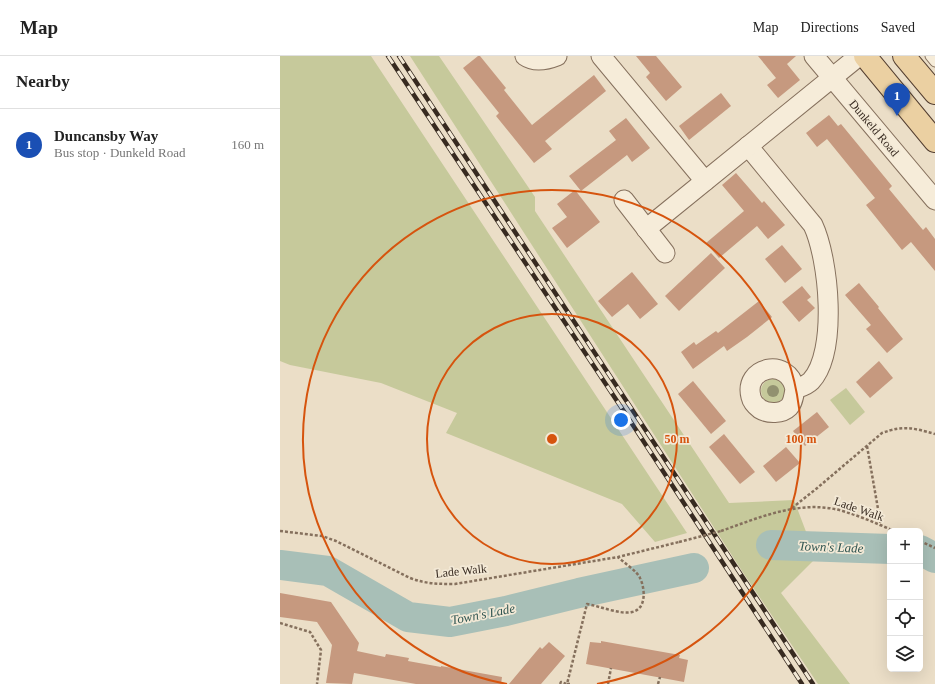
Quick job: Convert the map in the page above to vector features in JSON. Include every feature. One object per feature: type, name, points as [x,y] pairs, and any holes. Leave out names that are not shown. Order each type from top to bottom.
[{"type":"main road","points":[[865,56],[935,141]]},
{"type":"main road","points":[[904,56],[935,93]]},
{"type":"street","points":[[524,56],[539,60],[549,60],[557,56]]},
{"type":"street","points":[[602,56],[705,181]]},
{"type":"street","name":"Dunkeld Road","points":[[814,56],[935,200]]},
{"type":"street","points":[[646,229],[859,56]]},
{"type":"street","points":[[748,146],[813,225],[819,238],[822,250],[828,309],[828,328],[824,354],[818,370],[811,381],[795,390]]},
{"type":"street","points":[[624,200],[665,253]]},
{"type":"lane","points":[[930,56],[935,62]]},
{"type":"path","points":[[792,508],[882,433],[894,428],[908,427],[935,434]]},
{"type":"path","points":[[867,445],[881,526]]},
{"type":"path","name":"Lade Walk","points":[[280,531],[322,536],[336,541],[410,578],[422,582],[455,584],[618,557],[721,531],[792,508],[810,506],[845,511],[887,528]]},
{"type":"path","points":[[923,543],[935,548]]},
{"type":"path","points":[[560,684],[561,682],[568,684],[587,604],[625,612],[634,612],[640,608],[643,602],[644,596],[640,577],[618,557]]},
{"type":"path","points":[[280,623],[310,632],[321,650],[317,684]]},
{"type":"path","points":[[608,684],[611,668]]},
{"type":"path","points":[[658,684],[660,677]]},
{"type":"green space","points":[[280,56],[371,56],[687,533],[655,542],[622,504],[446,433],[457,413],[381,383],[290,365],[280,361]]},
{"type":"green space","points":[[410,56],[439,56],[535,197],[535,211],[729,503],[794,500],[816,558],[781,593],[850,684],[818,684],[742,571]]},
{"type":"green space","points":[[773,379],[782,382],[785,391],[782,400],[773,403],[764,400],[761,391],[764,382]]},
{"type":"green space","points":[[846,388],[865,412],[850,425],[830,400]]},
{"type":"building","points":[[480,56],[506,88],[504,90],[532,125],[594,75],[606,91],[545,141],[552,149],[534,163],[496,116],[499,113],[463,68]]},
{"type":"building","points":[[636,56],[656,56],[682,87],[666,101],[646,77],[650,73]]},
{"type":"building","points":[[758,56],[796,56],[787,64],[800,80],[778,98],[767,85],[776,78]]},
{"type":"building","points":[[721,93],[731,106],[689,140],[679,126]]},
{"type":"building","points":[[829,115],[838,126],[841,124],[892,186],[889,189],[923,230],[926,227],[935,239],[935,271],[911,242],[902,250],[866,205],[875,198],[827,139],[817,147],[806,133]]},
{"type":"building","points":[[626,118],[650,148],[632,162],[627,155],[581,191],[569,176],[616,140],[609,131]]},
{"type":"building","points":[[736,173],[762,203],[764,201],[785,225],[768,239],[757,226],[719,258],[706,243],[744,211],[722,185]]},
{"type":"building","points":[[575,190],[600,222],[567,248],[552,228],[567,217],[557,204]]},
{"type":"building","points":[[782,245],[802,269],[785,283],[765,259]]},
{"type":"building","points":[[711,253],[725,268],[679,311],[665,296]]},
{"type":"building","points":[[632,272],[658,304],[640,319],[628,304],[612,317],[598,301]]},
{"type":"building","points":[[859,283],[903,339],[887,353],[866,329],[871,325],[845,295]]},
{"type":"building","points":[[802,286],[811,297],[807,300],[815,308],[799,322],[782,302]]},
{"type":"building","points":[[759,301],[772,317],[727,351],[724,346],[693,369],[681,352],[694,342],[696,345],[716,331],[718,333]]},
{"type":"building","points":[[879,361],[893,378],[870,398],[856,382]]},
{"type":"building","points":[[693,381],[726,421],[711,434],[678,394]]},
{"type":"building","points":[[817,412],[829,427],[805,446],[793,431]]},
{"type":"building","points":[[724,434],[755,472],[740,484],[709,447]]},
{"type":"building","points":[[786,447],[800,463],[776,482],[763,466]]},
{"type":"building","points":[[280,593],[331,602],[359,643],[357,651],[385,657],[386,654],[409,658],[408,661],[502,677],[501,684],[416,684],[354,673],[352,684],[326,683],[332,645],[317,622],[280,617]]},
{"type":"building","points":[[601,641],[680,655],[679,658],[688,660],[684,682],[586,664],[590,642],[601,643]]},
{"type":"building","points":[[549,642],[565,656],[541,684],[509,684],[540,647],[542,649]]},
{"type":"waterway","name":"Town's Lade","points":[[771,545],[887,549]]},
{"type":"waterway","name":"Town's Lade","points":[[923,552],[935,558]]},
{"type":"waterway","name":"Town's Lade","points":[[280,565],[328,571],[408,617],[450,622],[506,611],[579,593],[694,568]]},
{"type":"railway","points":[[388,56],[625,413],[802,684]]},
{"type":"railway","points":[[399,56],[813,684]]},
{"type":"place","name":"Duncansby Way","points":[[897,116]]}]
